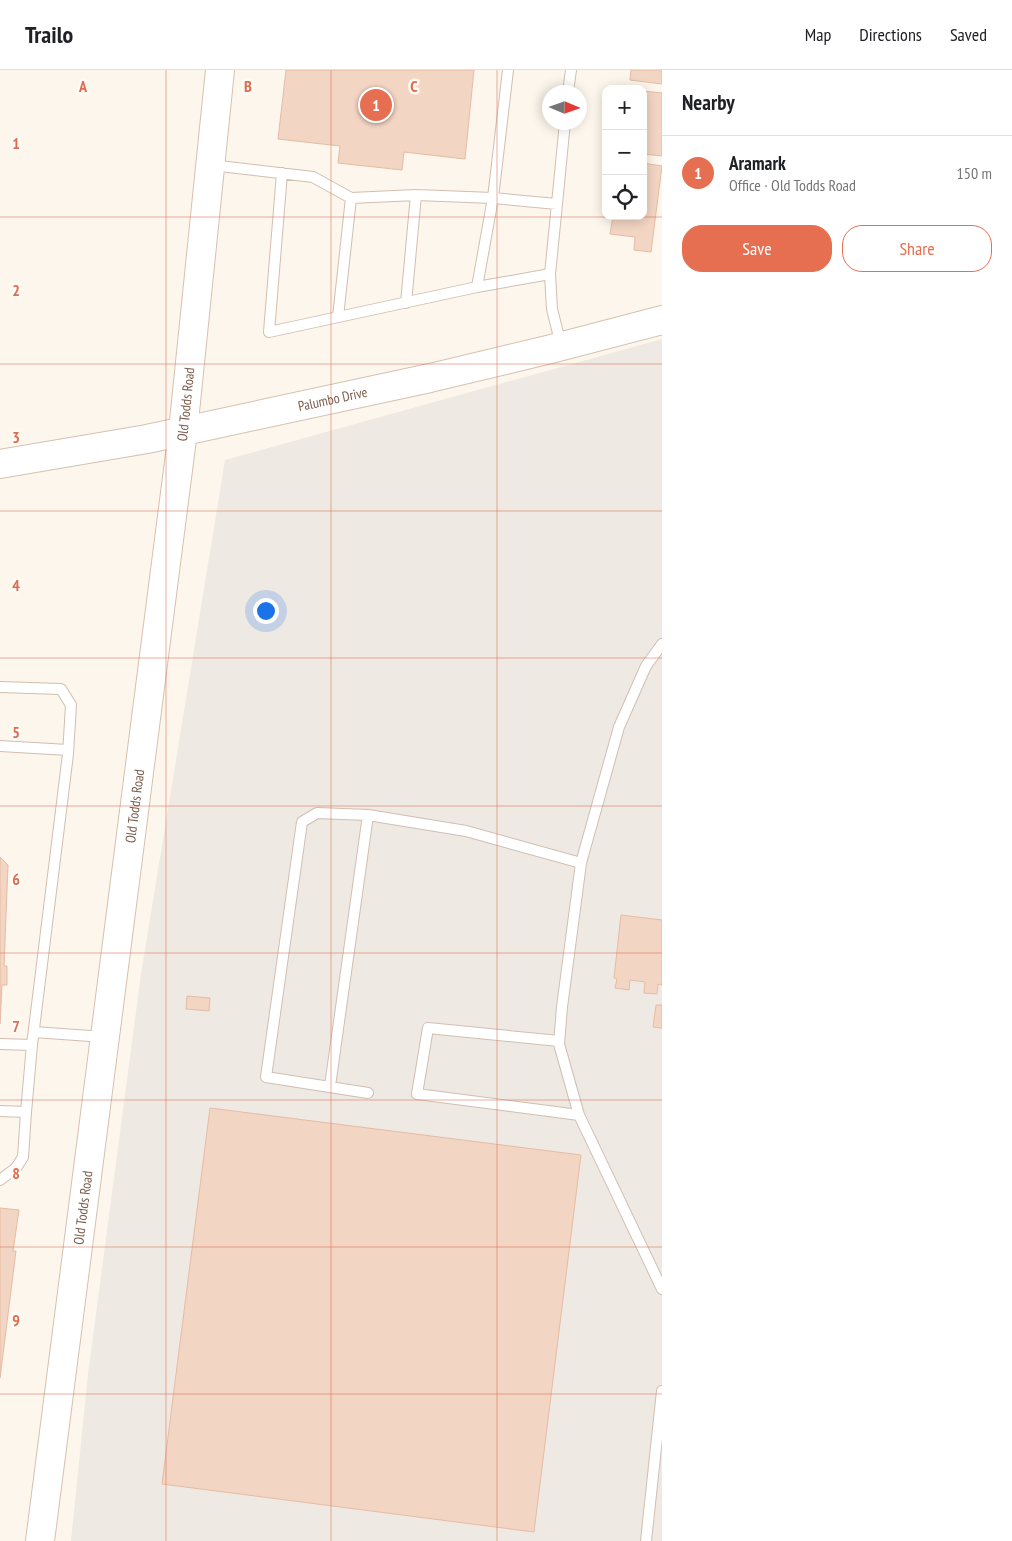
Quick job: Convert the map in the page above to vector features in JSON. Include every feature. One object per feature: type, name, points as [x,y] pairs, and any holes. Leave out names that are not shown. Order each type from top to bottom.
[{"type":"main road","name":"Old Todds Road","points":[[40,1541],[182,431],[220,70]]},
{"type":"main road","name":"Palumbo Drive","points":[[0,464],[146,439],[420,380],[562,347],[662,320]]},
{"type":"lane","points":[[477,286],[493,198],[508,70]]},
{"type":"lane","points":[[569,85],[571,70]]},
{"type":"lane","points":[[562,347],[552,309],[550,274],[564,130]]},
{"type":"lane","points":[[210,165],[313,177],[351,198],[416,195],[493,198],[557,204]]},
{"type":"lane","points":[[282,174],[269,332],[477,286],[550,274]]},
{"type":"lane","points":[[406,303],[416,195]]},
{"type":"lane","points":[[338,317],[351,198]]},
{"type":"lane","points":[[662,644],[646,666],[619,727],[581,864],[562,1006],[560,1041],[579,1115],[662,1289]]},
{"type":"lane","points":[[0,686],[61,689],[71,705],[68,750],[32,1045],[23,1157],[16,1168],[0,1180]]},
{"type":"lane","points":[[0,746],[68,750]]},
{"type":"lane","points":[[368,1092],[266,1077],[302,822],[317,813],[368,815],[466,831],[581,864]]},
{"type":"lane","points":[[330,1086],[368,815]]},
{"type":"lane","points":[[560,1041],[428,1028],[417,1094],[579,1115]]},
{"type":"lane","points":[[34,1032],[105,1037]]},
{"type":"lane","points":[[0,1044],[32,1045]]},
{"type":"lane","points":[[0,1111],[26,1112]]},
{"type":"lane","points":[[646,1541],[662,1391]]},
{"type":"shaded area","points":[[662,339],[662,1541],[71,1541],[88,1374],[141,974],[225,460]]},
{"type":"building","points":[[286,70],[474,70],[465,159],[404,152],[402,170],[338,163],[340,146],[278,139]]},
{"type":"building","points":[[631,70],[662,70],[662,84],[630,80]]},
{"type":"building","points":[[647,91],[662,93],[662,156],[647,154]]},
{"type":"building","points":[[647,164],[662,166],[651,252],[634,250],[635,237],[610,234],[612,220],[647,220]]},
{"type":"building","points":[[0,857],[8,865],[4,966],[7,966],[7,985],[2,985],[0,1024]]},
{"type":"building","points":[[621,915],[662,920],[662,985],[658,984],[657,994],[644,993],[645,982],[630,980],[629,990],[615,988],[617,979],[614,978]]},
{"type":"building","points":[[187,996],[210,998],[209,1011],[186,1009]]},
{"type":"building","points":[[656,1005],[662,1005],[662,1028],[653,1027]]},
{"type":"building","points":[[210,1108],[581,1155],[534,1532],[162,1484]]},
{"type":"building","points":[[0,1208],[19,1210],[13,1251],[16,1251],[0,1378]]},
{"type":"place","name":"Aramark","points":[[376,105]]}]
